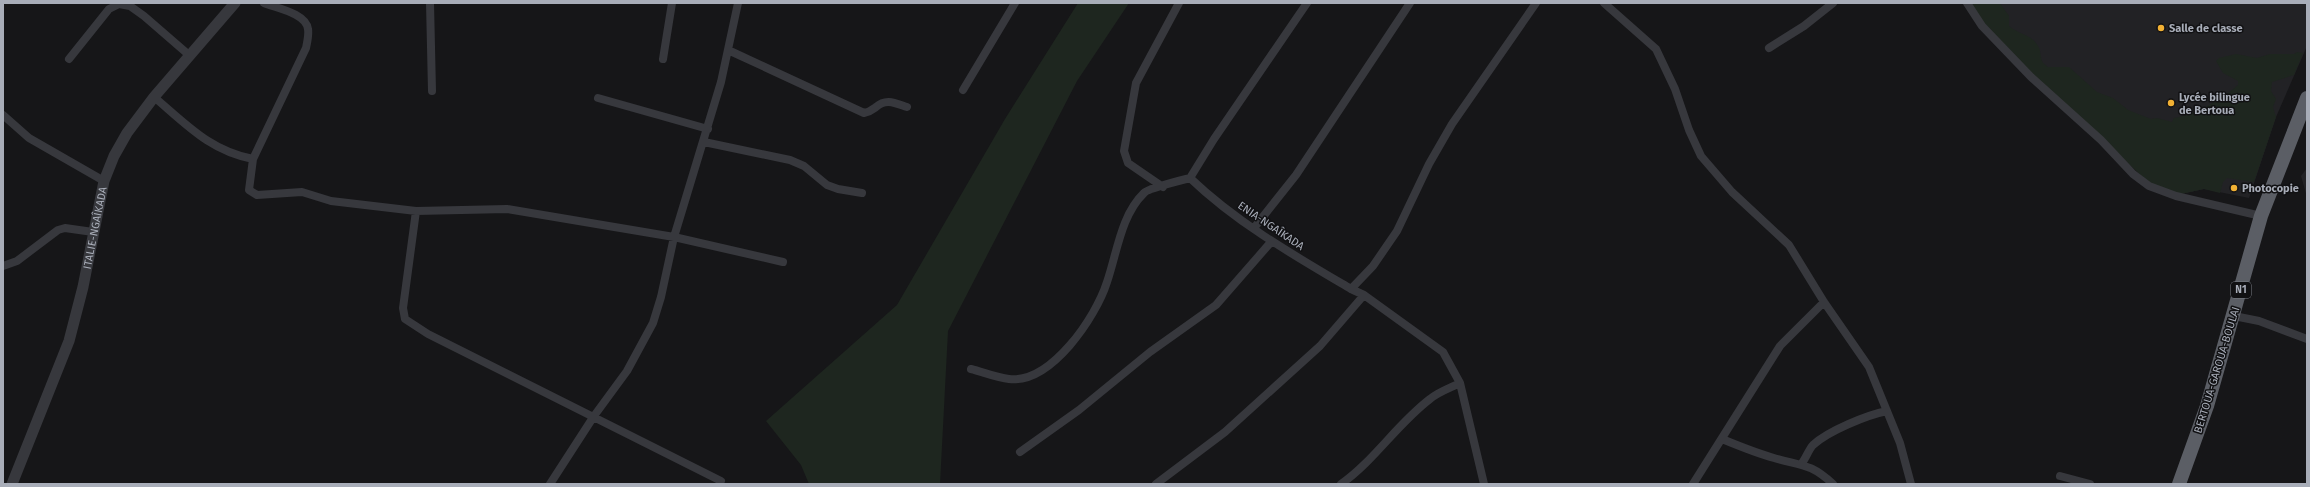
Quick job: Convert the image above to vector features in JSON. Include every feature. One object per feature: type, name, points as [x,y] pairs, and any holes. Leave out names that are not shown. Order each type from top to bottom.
[{"type":"highway","name":"BERTOUA-GAROUA-BOULAI","points":[[2179,484],[2207,406],[2234,316],[2261,216],[2307,98]]},
{"type":"street","name":"ITALIE-NGAÎKADA","points":[[12,484],[69,341],[83,287],[104,181],[114,156],[127,133],[154,97],[235,3]]},
{"type":"street","points":[[264,3],[296,15],[307,24],[309,31],[306,48],[253,159],[249,190],[252,193],[257,195],[302,192],[331,201],[416,211],[507,209],[674,237],[783,262]]},
{"type":"street","points":[[430,3],[432,91]]},
{"type":"street","points":[[663,59],[672,3]]},
{"type":"street","points":[[550,484],[594,416],[627,371],[653,323],[661,298],[674,237],[722,82],[738,3]]},
{"type":"street","points":[[963,90],[1015,3]]},
{"type":"street","points":[[1163,187],[1128,163],[1124,151],[1136,83],[1179,3]]},
{"type":"street","points":[[971,369],[1010,380],[1031,377],[1051,364],[1065,352],[1093,312],[1107,283],[1118,243],[1135,203],[1145,191],[1190,178],[1218,132],[1307,3]]},
{"type":"street","points":[[1254,228],[1296,175],[1410,3]]},
{"type":"street","points":[[1351,289],[1373,266],[1397,231],[1429,164],[1452,124],[1536,3]]},
{"type":"street","points":[[1604,3],[1656,49],[1675,89],[1689,130],[1701,156],[1732,192],[1789,245],[1824,302],[1869,367],[1900,443],[1911,484]]},
{"type":"street","points":[[1769,48],[1804,26],[1833,3]]},
{"type":"street","points":[[1967,3],[1982,26],[2031,77],[2101,140],[2133,174],[2149,186],[2176,196],[2261,216]]},
{"type":"street","points":[[69,59],[110,9],[119,4],[130,6],[189,55]]},
{"type":"street","points":[[728,50],[864,113],[869,112],[882,102],[889,101],[907,106]]},
{"type":"street","points":[[154,97],[209,143],[232,155],[253,159]]},
{"type":"street","points":[[598,98],[708,129]]},
{"type":"street","points":[[3,115],[29,138],[104,181]]},
{"type":"street","points":[[704,142],[790,160],[804,166],[828,185],[838,189],[862,193]]},
{"type":"street","name":"ENIA-NGAÎKADA","points":[[1190,178],[1214,201],[1254,228],[1271,242],[1351,289],[1364,295],[1444,352],[1460,383],[1484,484]]},
{"type":"street","points":[[416,211],[403,308],[405,319],[428,334],[721,481]]},
{"type":"street","points":[[3,266],[17,260],[65,228],[93,232]]},
{"type":"street","points":[[1020,452],[1078,410],[1150,352],[1216,305],[1271,242]]},
{"type":"street","points":[[1156,484],[1225,432],[1320,346],[1364,295]]},
{"type":"street","points":[[1693,484],[1780,346],[1824,302]]},
{"type":"street","points":[[2234,316],[2259,321],[2307,339]]},
{"type":"street","points":[[1341,484],[1350,478],[1396,429],[1431,398],[1460,383]]},
{"type":"street","points":[[1802,463],[1813,445],[1834,431],[1872,414],[1887,412]]},
{"type":"street","points":[[1722,439],[1769,456],[1802,463],[1813,468],[1833,484]]},
{"type":"street","points":[[2060,476],[2090,484]]},
{"type":"shaded area","points":[[1078,3],[1129,3],[1077,81],[948,331],[940,484],[809,484],[801,465],[766,421],[897,305],[1005,119]]},
{"type":"shaded area","name":"Lycée bilingue de Bertoua","points":[[1968,3],[2307,3],[2307,46],[2276,117],[2249,198],[2204,189],[2181,194],[2124,158],[2097,134]]},
{"type":"shaded area","points":[[1968,3],[2000,3],[2009,16],[2009,26],[2030,37],[2036,43],[2043,63],[2048,67],[2069,67],[2097,92],[2113,98],[2128,110],[2151,119],[2157,118],[2172,122],[2174,118],[2208,106],[2238,85],[2238,81],[2223,73],[2216,61],[2219,58],[2236,54],[2257,58],[2270,54],[2303,53],[2294,75],[2272,82],[2271,91],[2276,99],[2273,107],[2276,117],[2254,182],[2227,178],[2223,182],[2220,193],[2204,189],[2181,194],[2150,184],[2097,134],[2077,120],[1982,24]]},
{"type":"shaded area","points":[[2307,168],[2307,197],[2301,176]]},
{"type":"place","name":"Salle de classe","points":[[2161,28]]},
{"type":"place","name":"Lycée bilingue de Bertoua","points":[[2171,103]]},
{"type":"place","name":"Photocopie","points":[[2234,188]]}]
